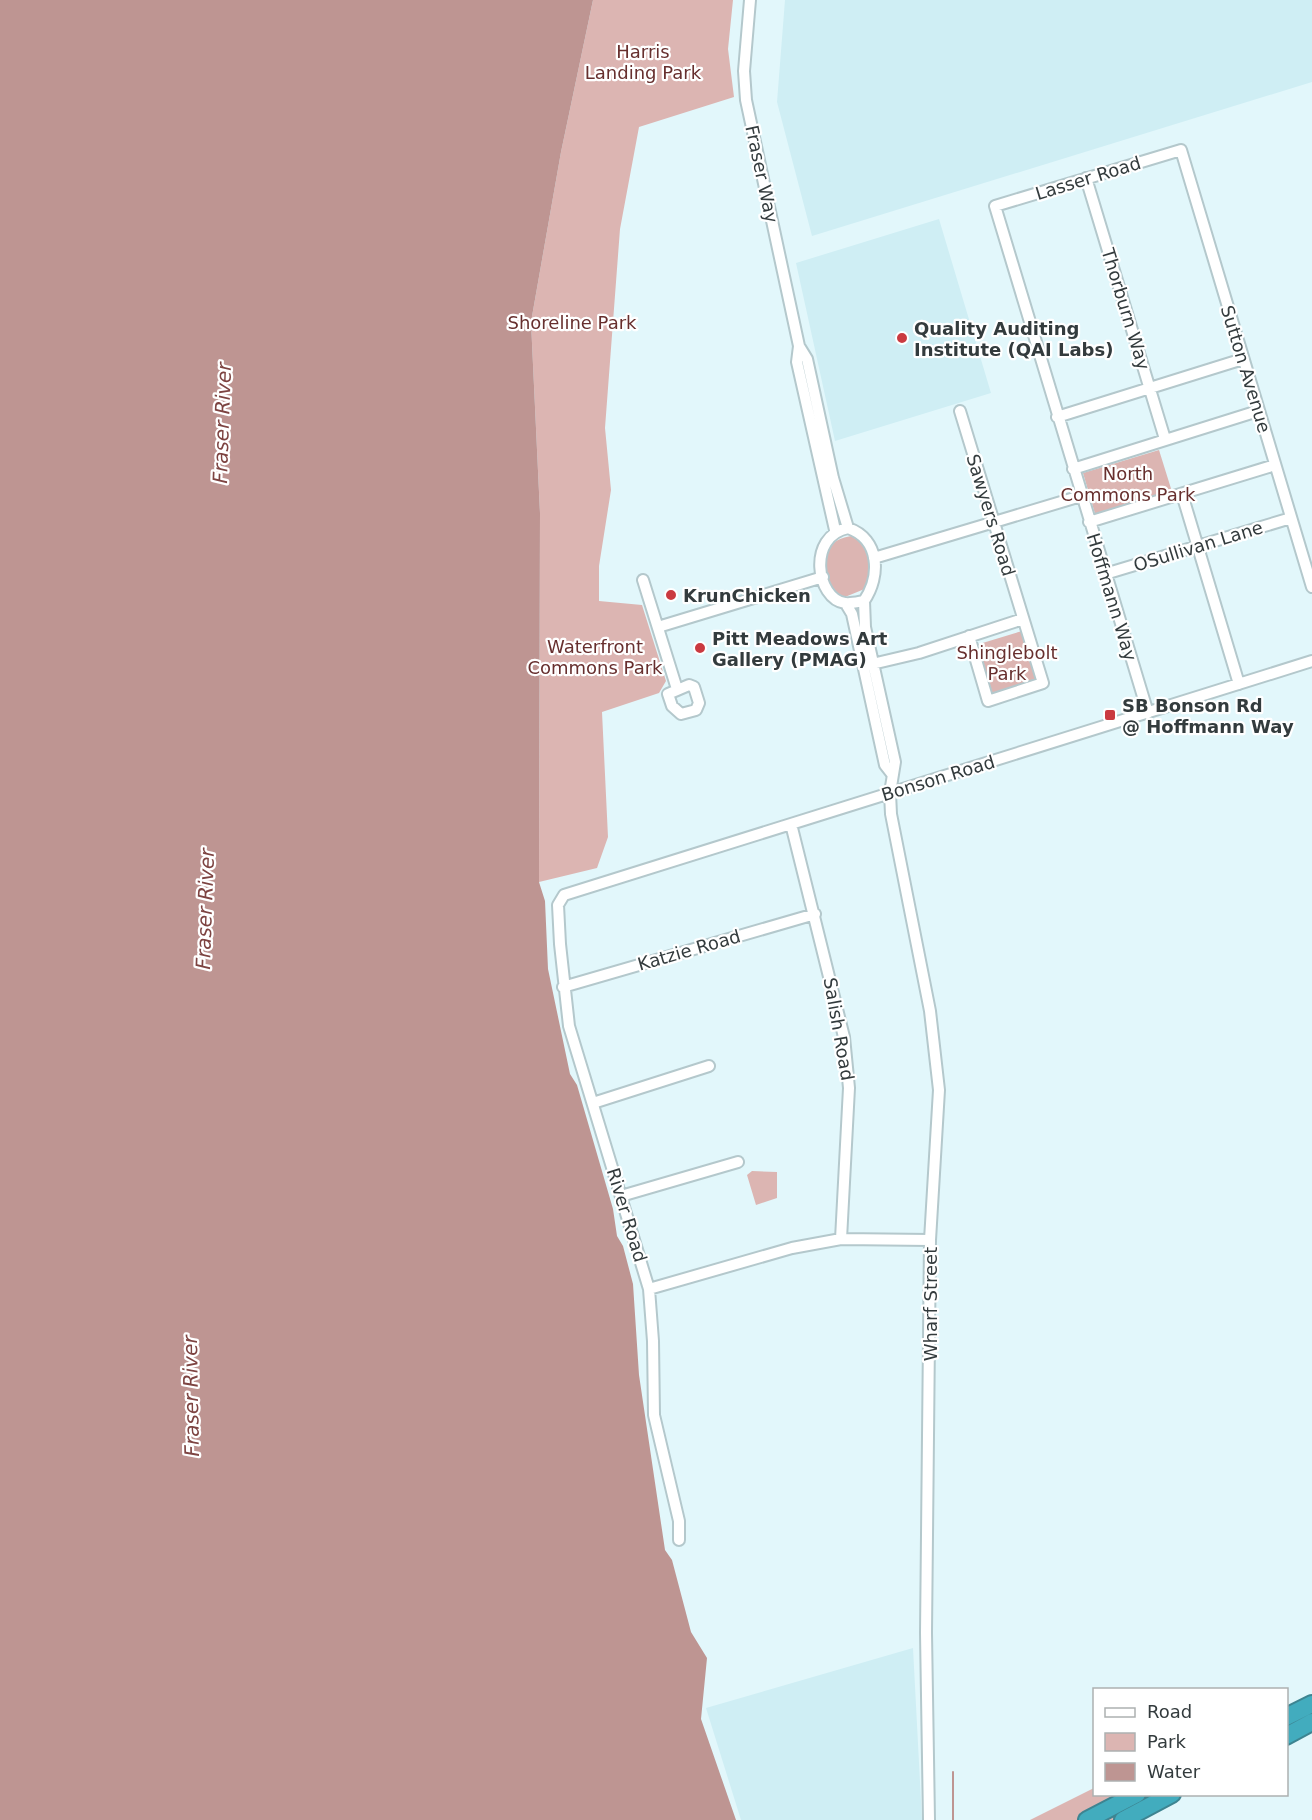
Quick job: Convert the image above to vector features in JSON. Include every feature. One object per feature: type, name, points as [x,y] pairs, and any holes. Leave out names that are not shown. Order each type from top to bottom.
[{"type":"highway","points":[[1288,1716],[1312,1704]]},
{"type":"highway","points":[[1288,1735],[1312,1722]]},
{"type":"highway","points":[[1087,1820],[1133,1796]]},
{"type":"highway","points":[[1123,1820],[1168,1796]]},
{"type":"street","name":"Fraser Way","points":[[750,0],[744,71],[746,100],[799,346],[797,362],[835,530]]},
{"type":"street","name":"Lasser Road","points":[[995,206],[1180,150]]},
{"type":"street","name":"Sutton Avenue","points":[[1180,150],[1312,588]]},
{"type":"street","name":"Thorburn Way","points":[[1086,178],[1165,439]]},
{"type":"street","name":"Hoffmann Way","points":[[995,206],[1148,712]]},
{"type":"street","name":"Fraser Way","points":[[799,346],[807,359],[833,478],[848,528]]},
{"type":"street","points":[[1057,417],[1243,360]]},
{"type":"street","name":"Sawyers Road","points":[[960,411],[1043,683],[988,700],[969,636]]},
{"type":"street","points":[[1073,469],[1258,411]]},
{"type":"street","points":[[1089,522],[1275,465]]},
{"type":"street","points":[[1182,494],[1239,684]]},
{"type":"street","points":[[874,558],[1081,496]]},
{"type":"street","name":"OSullivan Lane","points":[[1105,574],[1291,518]]},
{"type":"street","points":[[868,664],[852,614],[846,604],[831,595],[823,577],[821,553],[835,530],[848,528],[865,537],[874,558],[875,580],[864,601],[865,627],[868,664],[885,765],[892,774],[890,793]]},
{"type":"street","points":[[658,627],[823,577]]},
{"type":"street","points":[[643,580],[677,689]]},
{"type":"street","points":[[846,604],[864,601]]},
{"type":"street","points":[[868,664],[919,653],[1023,619]]},
{"type":"street","name":"Bonson Road","points":[[564,895],[1312,662]]},
{"type":"street","name":"Wharf Street","points":[[890,793],[891,814],[936,1053],[939,1090],[930,1240],[927,1646],[929,1820]]},
{"type":"street","name":"Salish Road","points":[[791,824],[840,1017],[849,1088],[842,1239]]},
{"type":"street","name":"River Road","points":[[564,895],[558,904],[563,987],[574,1048],[649,1289],[653,1341],[654,1415],[679,1521],[679,1540]]},
{"type":"street","name":"Katzie Road","points":[[563,987],[815,914]]},
{"type":"street","points":[[593,1103],[709,1066]]},
{"type":"street","points":[[621,1196],[738,1162]]},
{"type":"street","points":[[649,1289],[792,1248],[842,1239],[930,1240]]},
{"type":"shaded area","points":[[785,0],[1312,0],[1312,82],[812,236],[777,102]]},
{"type":"shaded area","points":[[939,219],[991,393],[835,441],[796,263]]},
{"type":"shaded area","points":[[913,1648],[922,1820],[741,1820],[706,1708]]},
{"type":"green space","points":[[593,0],[733,0],[728,49],[734,97],[639,127],[620,229],[605,428],[611,490],[599,566],[599,601],[642,605],[666,681],[659,693],[602,712],[608,837],[597,868],[539,882],[540,513],[531,322],[561,152]]},
{"type":"green space","name":"North Commons Park","points":[[1159,450],[1173,495],[1096,517],[1083,473]]},
{"type":"green space","points":[[851,536],[864,544],[870,567],[867,588],[845,597],[834,592],[825,565],[828,550],[833,543]]},
{"type":"green space","name":"Shinglebolt Park","points":[[1022,631],[1038,680],[992,695],[976,645]]},
{"type":"green space","points":[[752,1171],[777,1172],[777,1198],[756,1205],[747,1175]]},
{"type":"green space","points":[[1093,1788],[1093,1796],[1110,1796],[1122,1820],[1030,1820]]},
{"type":"water","name":"Fraser River","points":[[0,0],[593,0],[561,152],[531,322],[540,513],[539,882],[545,901],[548,969],[570,1074],[577,1085],[613,1209],[617,1236],[623,1246],[633,1284],[639,1375],[665,1550],[672,1560],[691,1632],[707,1658],[701,1719],[736,1820],[0,1820]]},
{"type":"waterway","points":[[953,1772],[953,1820]]},
{"type":"place","name":"Quality Auditing Institute (QAI Labs)","points":[[902,338]]},
{"type":"place","name":"KrunChicken","points":[[671,595]]},
{"type":"place","name":"Pitt Meadows Art Gallery (PMAG)","points":[[700,648]]},
{"type":"place","name":"SB Bonson Rd @ Hoffmann Way","points":[[1110,715]]},
{"type":"park label","name":"Harris Landing Park","points":[[643,61]]},
{"type":"park label","name":"Shoreline Park","points":[[572,322]]},
{"type":"park label","name":"Waterfront Commons Park","points":[[595,656]]}]
